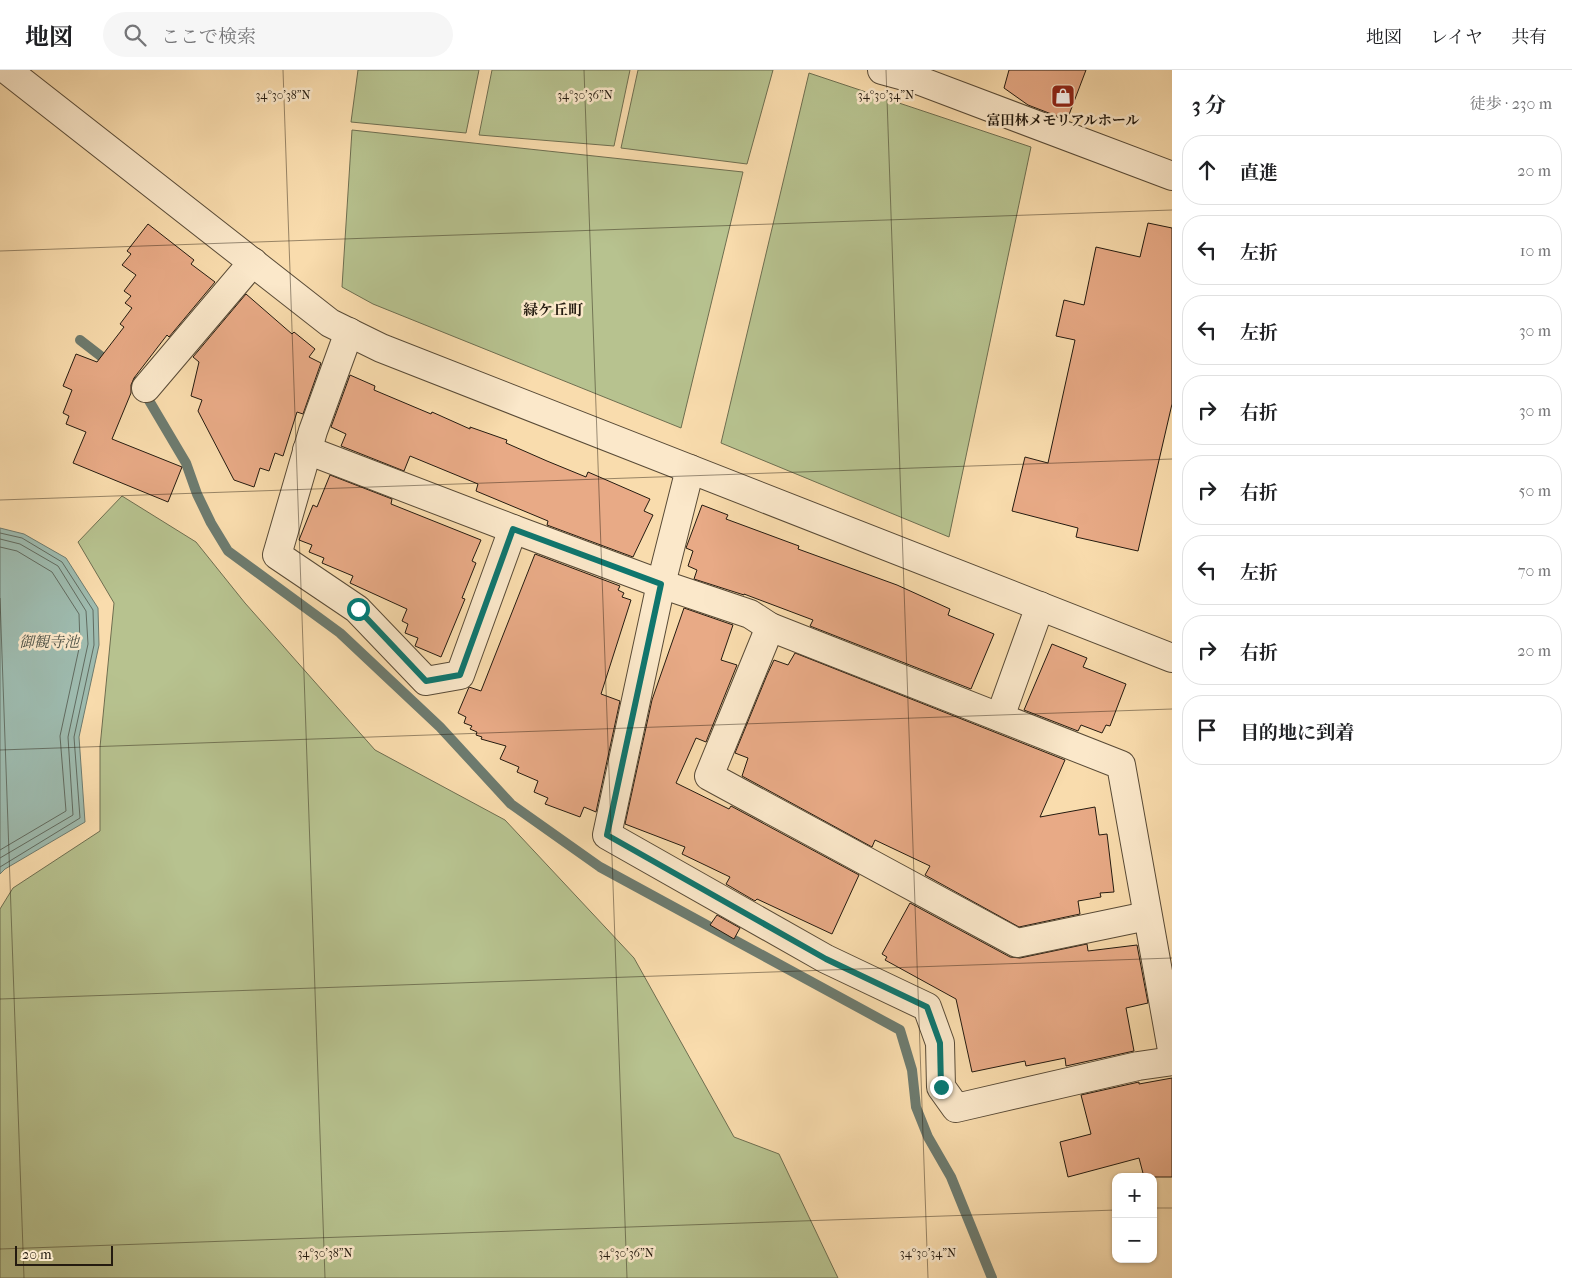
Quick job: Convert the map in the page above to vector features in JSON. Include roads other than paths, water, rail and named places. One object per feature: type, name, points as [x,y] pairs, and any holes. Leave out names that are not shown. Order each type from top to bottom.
[{"type":"street","points":[[7,70],[330,322],[349,332],[381,348],[1172,658]]},
{"type":"street","points":[[882,70],[915,79],[1172,176]]},
{"type":"street","points":[[146,388],[253,262]]},
{"type":"street","points":[[349,332],[307,450],[277,555],[358,609],[426,681],[460,675],[513,529]]},
{"type":"street","points":[[307,450],[661,584],[750,614],[770,627],[1121,765],[1172,1050]]},
{"type":"street","points":[[690,469],[661,584],[607,835],[826,959],[927,1007],[940,1043],[941,1087],[956,1108],[1138,1066],[1172,1061]]},
{"type":"street","points":[[1000,717],[1040,606]]},
{"type":"street","points":[[770,627],[710,776],[1018,943],[1147,916]]},
{"type":"water","name":"御観寺池","points":[[0,528],[24,534],[66,558],[98,608],[99,645],[79,737],[85,822],[5,869],[0,874]]},
{"type":"waterway","points":[[80,340],[111,364]]},
{"type":"waterway","points":[[122,373],[141,387],[186,463],[197,494],[211,523],[228,551],[340,633],[440,727],[511,804],[600,867],[900,1030],[912,1070],[916,1107],[928,1137],[951,1177],[992,1278]]},
{"type":"place","name":"富田林メモリアルホール","points":[[1063,96]]},
{"type":"district","name":"緑ケ丘町","points":[[553,310]]}]
